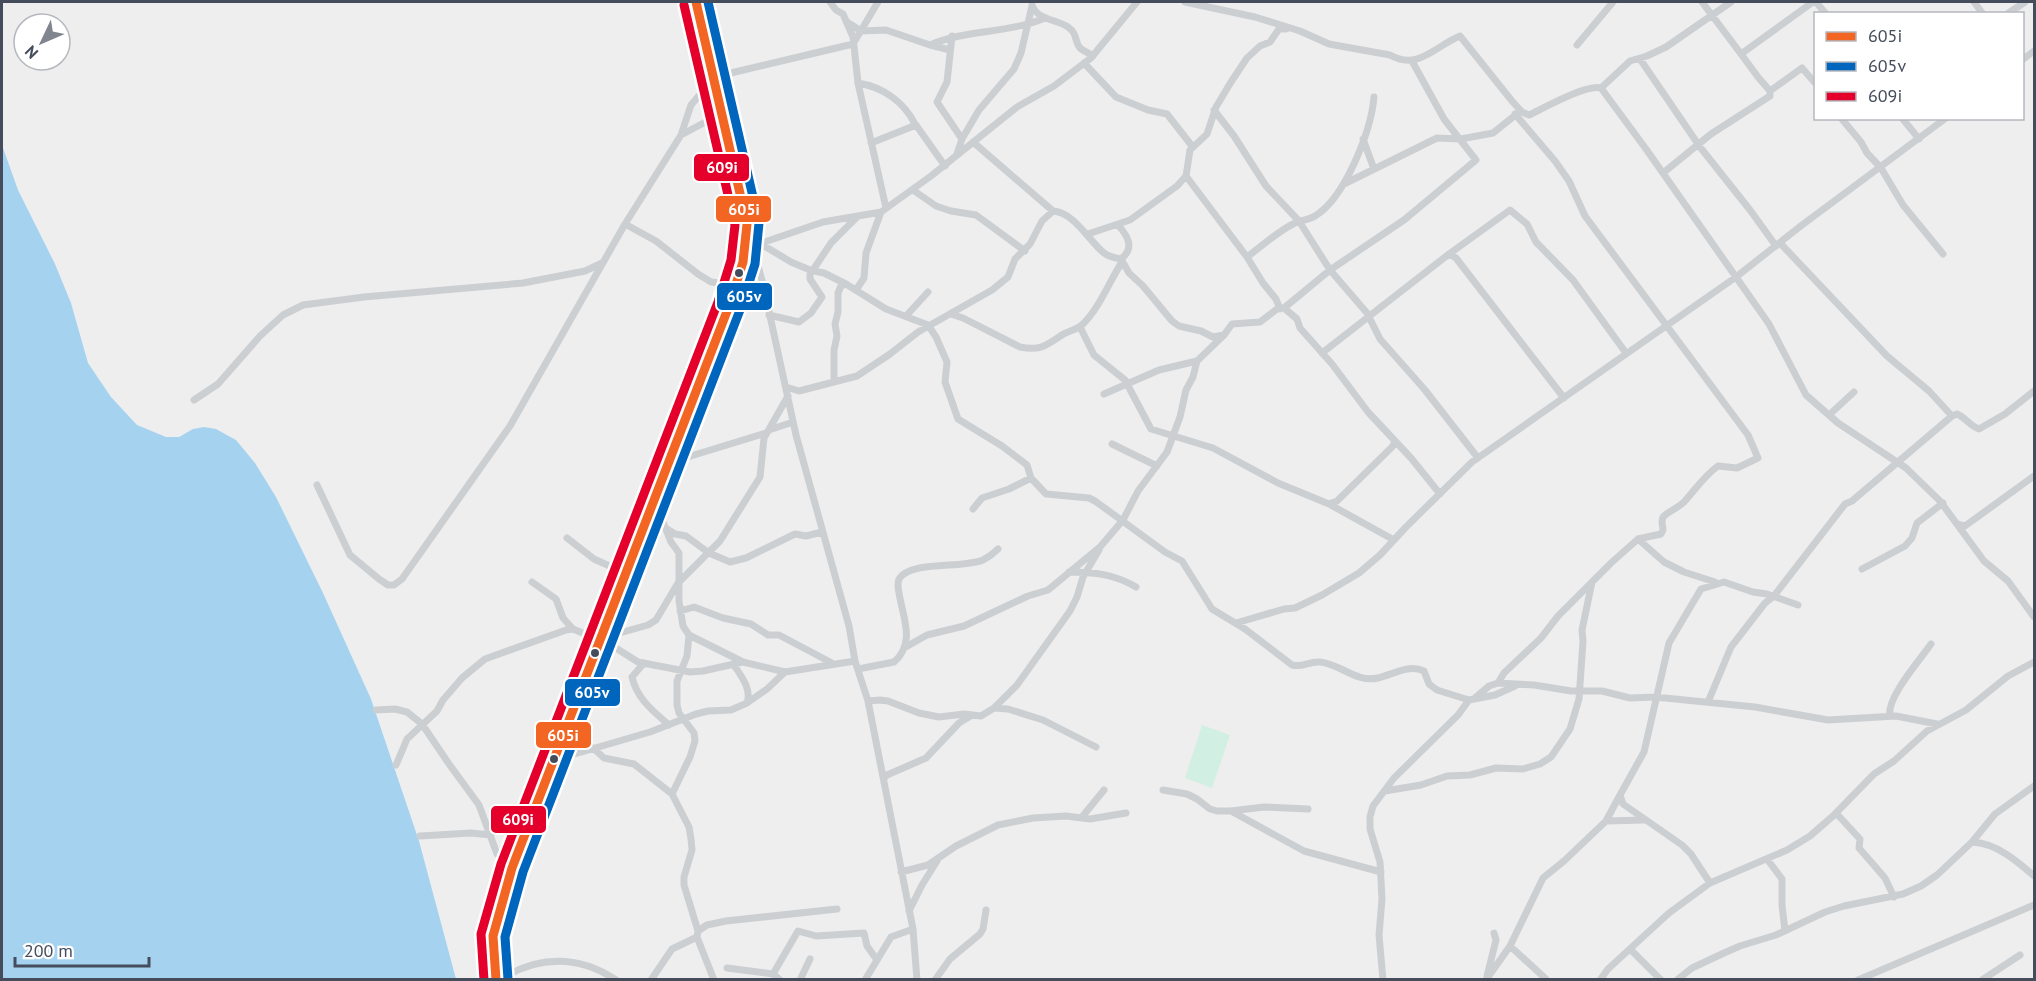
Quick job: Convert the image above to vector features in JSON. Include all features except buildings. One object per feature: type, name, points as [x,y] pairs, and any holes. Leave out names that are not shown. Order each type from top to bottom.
[{"type":"street","points":[[696,2],[788,396],[789,423],[796,435],[849,626],[855,661],[868,701],[913,929],[916,979]]},
{"type":"street","points":[[830,2],[836,10],[843,14],[851,32],[858,83],[883,210],[866,253],[864,278],[856,290]]},
{"type":"street","points":[[714,77],[853,44],[878,2]]},
{"type":"street","points":[[753,246],[807,226],[883,210],[945,166],[1017,106],[1054,86],[1093,56],[1137,2]]},
{"type":"street","points":[[1185,2],[1245,14],[1329,44],[1412,61],[1425,57],[1460,36],[1556,161],[1569,181],[1585,216],[1748,435],[1758,458],[1737,468],[1718,466],[1705,476],[1684,502],[1665,516],[1662,521],[1661,534],[1638,539],[1558,616],[1541,638],[1504,673],[1498,683]]},
{"type":"street","points":[[1577,45],[1613,2]]},
{"type":"street","points":[[1702,2],[1770,91]]},
{"type":"street","points":[[1601,88],[1630,61],[1666,47],[1731,2]]},
{"type":"street","points":[[1741,54],[1814,2]]},
{"type":"street","points":[[2010,12],[2025,2]]},
{"type":"street","points":[[1032,4],[1034,11],[1066,26],[1076,34],[1078,45],[1093,56]]},
{"type":"street","points":[[956,157],[962,139],[978,110],[1014,69],[1021,53],[1032,4]]},
{"type":"street","points":[[930,45],[952,36],[998,31],[1027,25],[1045,18]]},
{"type":"street","points":[[845,20],[861,31],[886,30],[950,50]]},
{"type":"street","points":[[1088,234],[1130,220],[1177,186],[1186,176],[1187,160],[1192,146],[1207,134],[1214,110],[1247,58],[1260,46],[1270,42],[1279,29],[1290,29]]},
{"type":"street","points":[[952,36],[947,82],[937,102],[962,139]]},
{"type":"street","points":[[1640,59],[1698,145],[1778,244],[1887,356],[1929,391],[1952,416]]},
{"type":"street","points":[[1104,394],[1159,370],[1197,361],[1232,324],[1260,322],[1267,315],[1282,308],[1330,270],[1404,220],[1476,160],[1444,119],[1412,61]]},
{"type":"street","points":[[1084,63],[1116,97],[1148,110],[1167,114],[1192,146]]},
{"type":"street","points":[[1663,173],[1754,105],[1765,101],[1770,96],[1770,91],[1802,68],[1814,83]]},
{"type":"street","points":[[858,83],[870,85],[896,100],[908,111],[945,166]]},
{"type":"street","points":[[317,485],[350,555],[388,585],[399,583],[510,426],[554,352],[602,263],[681,135],[691,105],[702,92],[716,87]]},
{"type":"street","points":[[1519,111],[1529,115],[1577,93],[1595,87],[1601,88],[1769,324],[1806,395],[1829,415],[1898,463],[1943,503],[1984,561],[2008,582],[2034,617]]},
{"type":"street","points":[[1247,256],[1299,221],[1314,217],[1344,184],[1352,170],[1369,124],[1374,98]]},
{"type":"street","points":[[1214,110],[1234,136],[1266,186],[1299,221],[1330,270],[1369,317],[1380,339],[1425,390],[1478,458]]},
{"type":"street","points":[[1344,184],[1437,138],[1461,139],[1493,133],[1519,111]]},
{"type":"street","points":[[681,135],[713,118],[723,117]]},
{"type":"street","points":[[1843,120],[1862,142],[1867,153],[1881,168],[1903,205],[1942,254]]},
{"type":"street","points":[[1904,120],[1919,140]]},
{"type":"street","points":[[1236,623],[1295,608],[1359,573],[1478,458],[1736,277],[1944,120]]},
{"type":"street","points":[[871,143],[915,124]]},
{"type":"street","points":[[1363,139],[1374,169]]},
{"type":"street","points":[[973,142],[1053,211],[1060,211],[1088,234],[1105,254],[1122,260],[1129,273],[1172,321],[1179,326],[1201,331],[1213,337],[1224,335]]},
{"type":"street","points":[[1186,176],[1247,256],[1263,284],[1282,308],[1297,319],[1300,328],[1322,352],[1368,412],[1411,458],[1440,494]]},
{"type":"street","points":[[913,190],[936,206],[951,211],[976,214],[1025,251]]},
{"type":"street","points":[[1322,352],[1510,210],[1527,224],[1536,242],[1573,279],[1626,353]]},
{"type":"street","points":[[786,387],[799,391],[850,379],[862,373],[928,325],[951,314],[1005,281],[1012,263],[1025,251],[1042,221],[1053,211]]},
{"type":"street","points":[[770,315],[799,322],[811,313],[822,297],[810,279],[812,270],[831,243],[857,216]]},
{"type":"street","points":[[625,224],[656,241],[711,282],[735,285]]},
{"type":"street","points":[[496,980],[493,936],[512,868],[735,285],[743,262],[747,224]]},
{"type":"street","points":[[951,314],[1013,344],[1030,349],[1050,345],[1064,334],[1080,327],[1110,286],[1126,255],[1129,242],[1128,236],[1118,225]]},
{"type":"street","points":[[761,244],[791,262],[824,273],[846,284],[886,309],[928,325],[947,362],[945,382],[958,420],[1002,446],[1027,465],[1031,478],[1046,494],[1089,498],[1165,552],[1182,561],[1212,609],[1236,623],[1292,665],[1301,667],[1313,662],[1322,662],[1364,678],[1377,678],[1417,668],[1424,671],[1429,684],[1437,690],[1472,699],[1495,695],[1515,686]]},
{"type":"street","points":[[1449,254],[1456,258],[1563,398]]},
{"type":"street","points":[[194,400],[218,384],[260,336],[283,315],[303,305],[364,297],[513,284],[585,271],[602,263]]},
{"type":"street","points":[[834,382],[833,358],[837,336],[835,324],[838,312],[837,293],[841,286],[846,284]]},
{"type":"street","points":[[906,316],[928,292]]},
{"type":"street","points":[[960,308],[963,318]]},
{"type":"street","points":[[918,321],[918,332]]},
{"type":"street","points":[[1080,327],[1094,355],[1122,376],[1151,429],[1213,448],[1271,480],[1329,504],[1394,540]]},
{"type":"street","points":[[868,701],[888,701],[931,716],[947,717],[964,714],[981,716],[994,708],[1017,685],[1070,611],[1087,572],[1101,548],[1123,520],[1138,491],[1167,452],[1186,390],[1194,377],[1197,361]]},
{"type":"street","points":[[1708,702],[1731,647],[1765,603],[1774,596],[1845,504],[1852,501],[1952,416],[1957,414],[1964,417],[1979,429],[2005,414],[2034,391]]},
{"type":"street","points":[[1829,415],[1854,392]]},
{"type":"street","points":[[603,630],[616,634],[648,625],[656,620],[678,583],[709,553],[726,532],[760,477],[767,431],[788,396]]},
{"type":"street","points":[[668,463],[789,423]]},
{"type":"street","points":[[1329,504],[1337,501],[1384,456],[1395,442]]},
{"type":"street","points":[[1112,444],[1158,466]]},
{"type":"street","points":[[1957,524],[1965,526],[2034,476]]},
{"type":"street","points":[[973,509],[982,498],[1009,489],[1031,478]]},
{"type":"street","points":[[1862,569],[1905,546],[1912,538],[1917,523],[1943,503]]},
{"type":"street","points":[[650,510],[660,517],[671,542],[679,553],[680,611],[683,626],[689,635],[743,662],[784,672],[855,661]]},
{"type":"street","points":[[667,529],[692,539],[709,553],[730,562],[740,560],[795,534],[806,536],[822,532]]},
{"type":"street","points":[[567,538],[594,559],[625,573]]},
{"type":"street","points":[[1638,539],[1665,562],[1684,572],[1717,583]]},
{"type":"street","points":[[904,648],[927,635],[964,626],[1028,596],[1048,590],[1101,548]]},
{"type":"street","points":[[858,669],[894,662],[904,648],[908,639],[898,588],[899,580],[914,569],[926,566],[949,567],[981,561],[998,549]]},
{"type":"street","points":[[1069,572],[1105,575],[1136,587]]},
{"type":"street","points":[[532,582],[556,599],[563,618],[573,630],[610,645],[632,660],[695,672],[743,662]]},
{"type":"street","points":[[1384,791],[1421,785],[1447,776],[1470,775],[1496,768],[1523,769],[1540,764],[1551,757],[1567,734],[1580,690],[1582,630],[1592,582]]},
{"type":"street","points":[[1486,979],[1510,946],[1543,878],[1606,821],[1644,752],[1669,643],[1699,592],[1704,587],[1724,582],[1798,605]]},
{"type":"street","points":[[680,611],[694,607],[723,618],[752,624],[768,635],[779,635],[832,663]]},
{"type":"street","points":[[396,765],[406,739],[437,711],[443,700],[462,678],[485,659],[573,630]]},
{"type":"street","points":[[672,794],[695,741],[694,733],[677,710],[677,681],[687,656],[689,635]]},
{"type":"street","points":[[1890,716],[1889,710],[1893,697],[1931,644]]},
{"type":"street","points":[[1600,980],[1608,969],[1669,913],[1710,883],[1800,843],[1836,813],[1874,774],[1894,761],[1916,740],[1937,724],[1966,710],[2008,676],[2034,662]]},
{"type":"street","points":[[644,663],[633,677],[636,690],[651,711],[669,725]]},
{"type":"street","points":[[734,665],[747,688],[749,698],[747,702]]},
{"type":"street","points":[[554,760],[708,711],[731,710],[766,689],[784,672]]},
{"type":"street","points":[[1383,980],[1379,936],[1382,899],[1380,862],[1370,829],[1373,806],[1395,778],[1458,716],[1472,699],[1489,686],[1498,683],[1515,686],[1534,685],[1561,690],[1602,691],[1621,697],[1655,697],[1755,707],[1828,720],[1890,716],[1937,724]]},
{"type":"street","points":[[994,708],[1008,709],[1043,720],[1096,747]]},
{"type":"street","points":[[376,710],[395,709],[406,712],[422,724],[480,805],[497,854],[512,868]]},
{"type":"street","points":[[884,778],[926,758],[959,723],[972,715]]},
{"type":"street","points":[[593,748],[604,758],[634,764],[672,794],[689,827],[692,839],[692,850],[684,885],[697,934],[714,980]]},
{"type":"street","points":[[1677,980],[1692,968],[1724,953],[1844,906],[1894,897],[1929,881],[1972,842],[1995,813],[2034,786]]},
{"type":"street","points":[[1082,817],[1104,790]]},
{"type":"street","points":[[1163,790],[1174,790],[1187,794],[1210,809],[1232,811],[1264,807],[1308,808]]},
{"type":"street","points":[[1620,795],[1623,804],[1683,845],[1710,883]]},
{"type":"street","points":[[1232,811],[1304,850],[1380,873]]},
{"type":"street","points":[[902,872],[928,865],[956,846],[998,825],[1033,818],[1066,816],[1090,819],[1126,813]]},
{"type":"street","points":[[1836,813],[1860,839],[1859,848],[1885,878],[1894,897]]},
{"type":"street","points":[[1606,821],[1647,820]]},
{"type":"street","points":[[420,836],[471,832],[491,835]]},
{"type":"street","points":[[1972,842],[1996,848],[2034,876]]},
{"type":"street","points":[[909,911],[939,858]]},
{"type":"street","points":[[1767,859],[1782,879],[1785,931]]},
{"type":"street","points":[[1858,980],[2034,905]]},
{"type":"street","points":[[651,980],[672,950],[707,925],[837,909]]},
{"type":"street","points":[[935,980],[950,959],[980,934],[986,910]]},
{"type":"street","points":[[865,980],[891,937],[913,929]]},
{"type":"street","points":[[773,974],[798,931],[816,936],[864,933],[867,946],[877,960]]},
{"type":"street","points":[[1486,979],[1496,936],[1494,933]]},
{"type":"street","points":[[1510,946],[1547,980]]},
{"type":"street","points":[[1631,950],[1661,980]]},
{"type":"street","points":[[1982,980],[2020,955]]},
{"type":"street","points":[[800,980],[810,959]]},
{"type":"street","points":[[500,980],[526,967],[557,960],[596,968],[616,980]]},
{"type":"street","points":[[727,968],[773,974],[780,980]]},
{"type":"green space","points":[[1202,725],[1230,735],[1212,788],[1185,778]]},
{"type":"water","points":[[2,145],[18,190],[55,264],[71,303],[88,363],[111,397],[137,425],[166,437],[179,437],[193,429],[204,427],[216,429],[236,440],[255,463],[276,497],[371,699],[419,841],[456,979],[2,979]]},
{"type":"transit line","name":"605i","points":[[496,980],[493,936],[512,868],[729,306],[743,262],[747,224],[696,2]]},
{"type":"transit line","name":"605v","points":[[508,979],[505,937],[523,872],[740,310],[755,264],[759,223],[708,2]]},
{"type":"transit line","name":"609i","points":[[484,980],[481,934],[501,864],[718,302],[731,260],[735,225],[684,5]]}]
